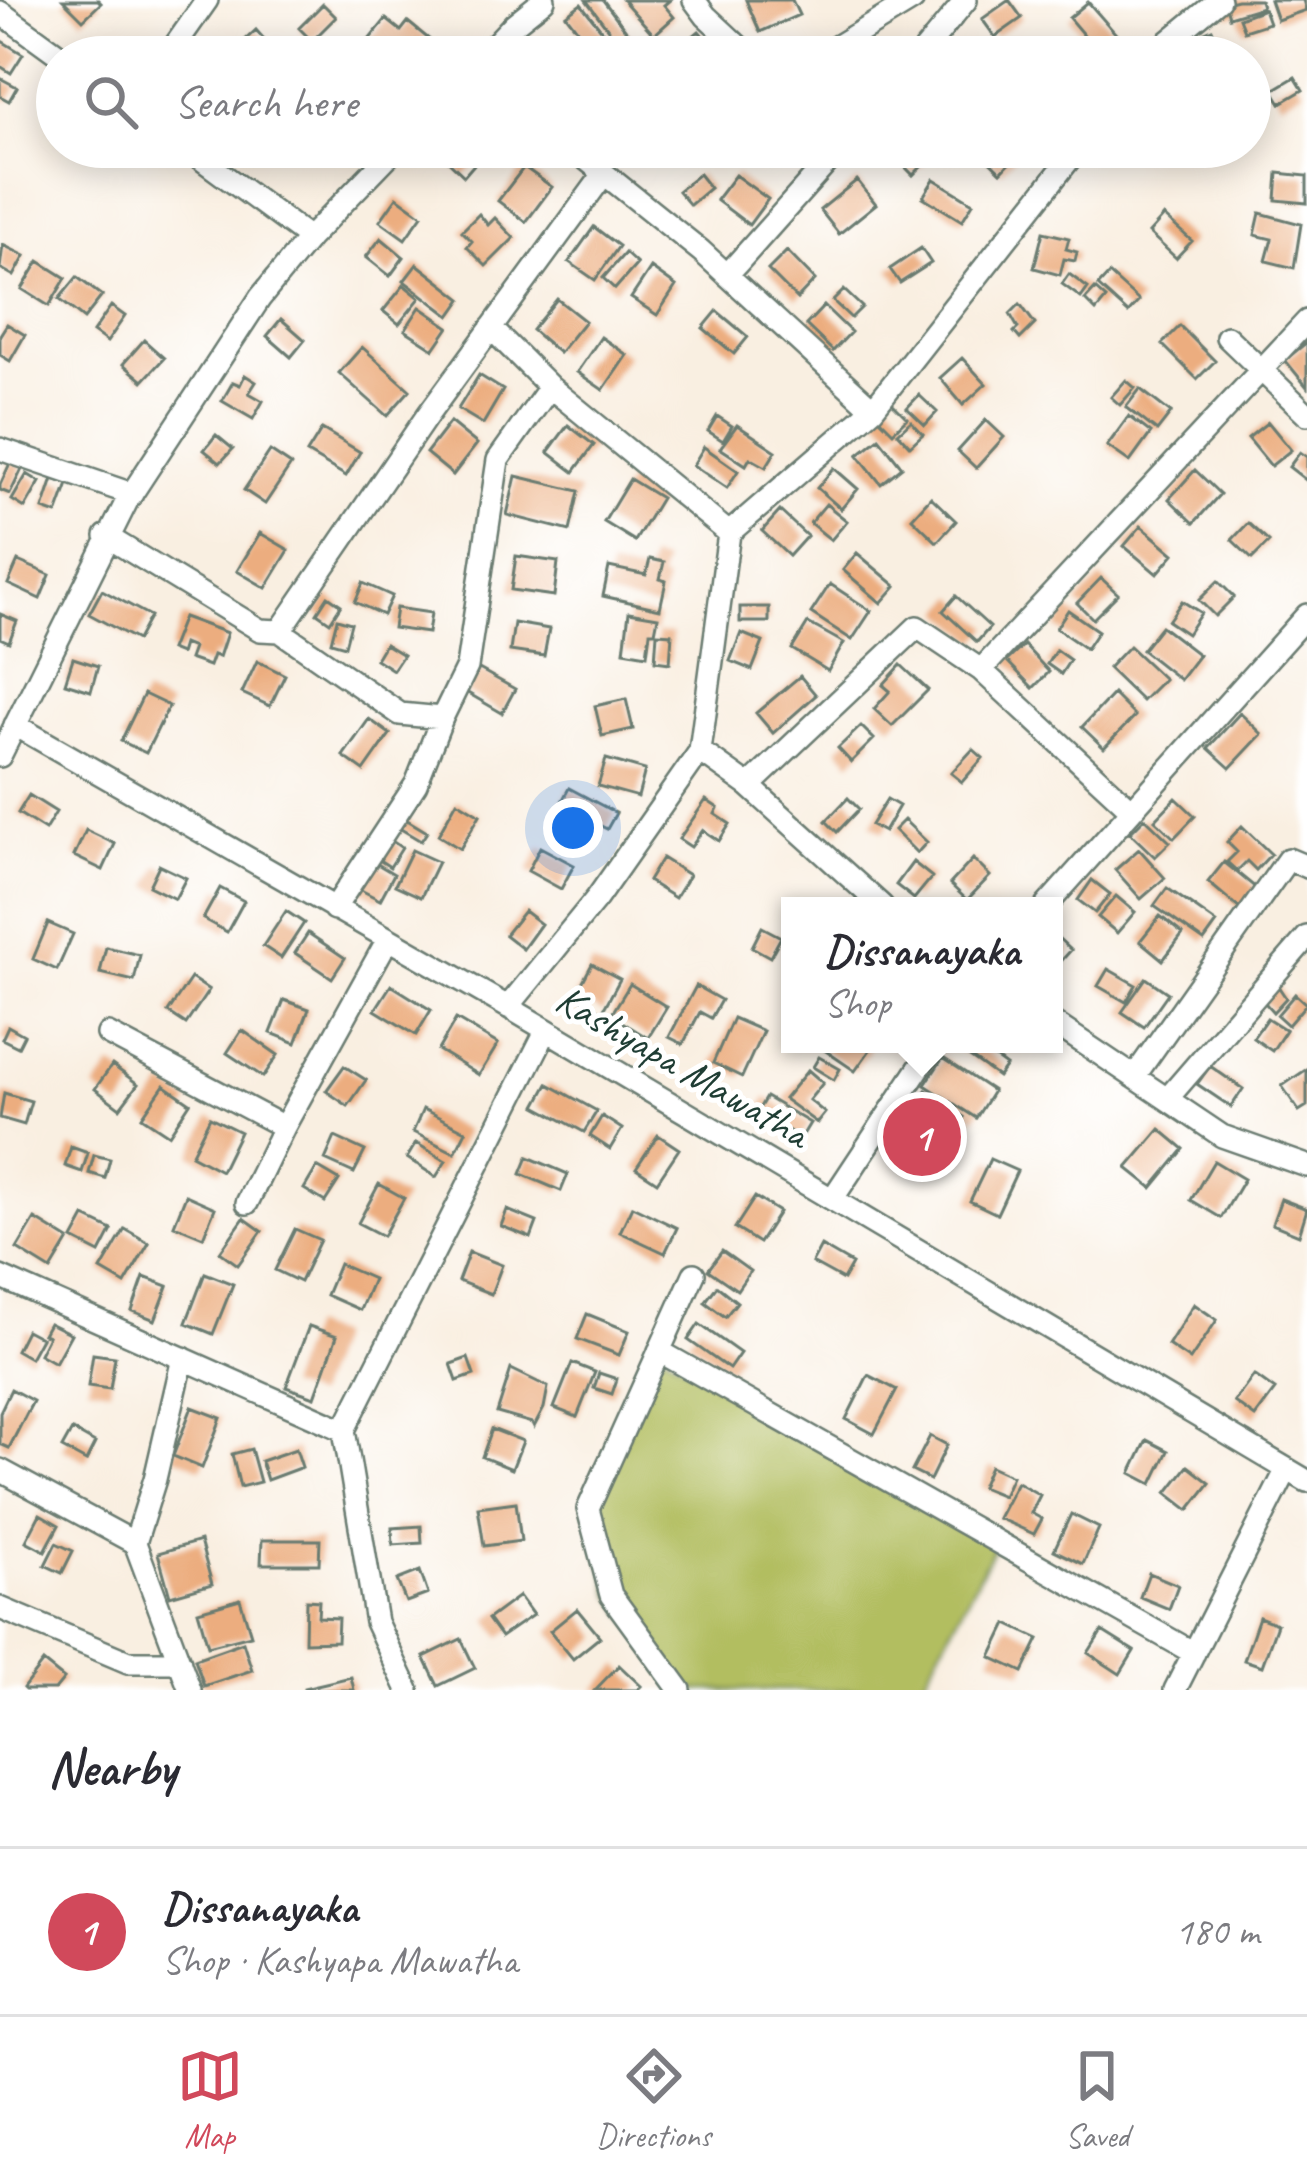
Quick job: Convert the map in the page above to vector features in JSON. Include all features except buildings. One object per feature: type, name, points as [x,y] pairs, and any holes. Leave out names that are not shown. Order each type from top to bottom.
[{"type":"street","points":[[182,36],[207,0]]},
{"type":"street","points":[[503,36],[544,0]]},
{"type":"street","points":[[694,0],[727,36]]},
{"type":"street","points":[[854,36],[914,0]]},
{"type":"street","points":[[936,36],[966,0]]},
{"type":"street","points":[[1175,36],[1219,0]]},
{"type":"street","points":[[0,12],[36,38]]},
{"type":"street","points":[[213,168],[309,238]]},
{"type":"street","points":[[0,756],[131,494],[260,298],[309,238],[377,168]]},
{"type":"street","points":[[597,168],[727,275],[873,409]]},
{"type":"street","points":[[727,275],[821,168]]},
{"type":"street","points":[[508,1007],[598,898],[700,751],[729,532],[873,409],[1062,168]]},
{"type":"street","points":[[280,631],[604,174]]},
{"type":"street","points":[[981,670],[1307,321]]},
{"type":"street","points":[[491,328],[550,387],[729,532]]},
{"type":"street","points":[[1227,337],[1307,414]]},
{"type":"street","points":[[334,908],[416,784],[467,667],[498,460],[550,387]]},
{"type":"street","points":[[0,449],[131,494]]},
{"type":"street","points":[[106,536],[260,630],[280,631],[400,714],[442,718]]},
{"type":"street","points":[[1054,897],[1307,615]]},
{"type":"street","points":[[749,786],[917,627],[981,670],[1132,810]]},
{"type":"street","name":"Kashyapa Mawatha","points":[[15,725],[508,1007],[1307,1481]]},
{"type":"street","points":[[700,751],[749,786],[872,897]]},
{"type":"street","points":[[1134,1077],[1288,859],[1307,867]]},
{"type":"street","points":[[1167,1099],[1307,937]]},
{"type":"street","points":[[247,1203],[388,939]]},
{"type":"street","points":[[1063,1029],[1222,1136],[1307,1166]]},
{"type":"street","points":[[408,1690],[376,1622],[344,1430],[546,1030]]},
{"type":"street","points":[[108,1034],[284,1127]]},
{"type":"street","points":[[833,1198],[929,1053]]},
{"type":"street","points":[[680,1690],[610,1595],[588,1510],[694,1274]]},
{"type":"street","points":[[0,1276],[344,1430]]},
{"type":"street","points":[[659,1351],[1194,1653]]},
{"type":"street","points":[[184,1358],[135,1544],[190,1690]]},
{"type":"street","points":[[1175,1690],[1287,1469]]},
{"type":"street","points":[[0,1470],[135,1544]]},
{"type":"street","points":[[0,1608],[128,1662],[180,1662]]},
{"type":"green space","points":[[659,1351],[997,1542],[919,1690],[680,1690],[611,1595],[588,1510]]},
{"type":"place","name":"Dissanayaka","points":[[922,1137]]}]
